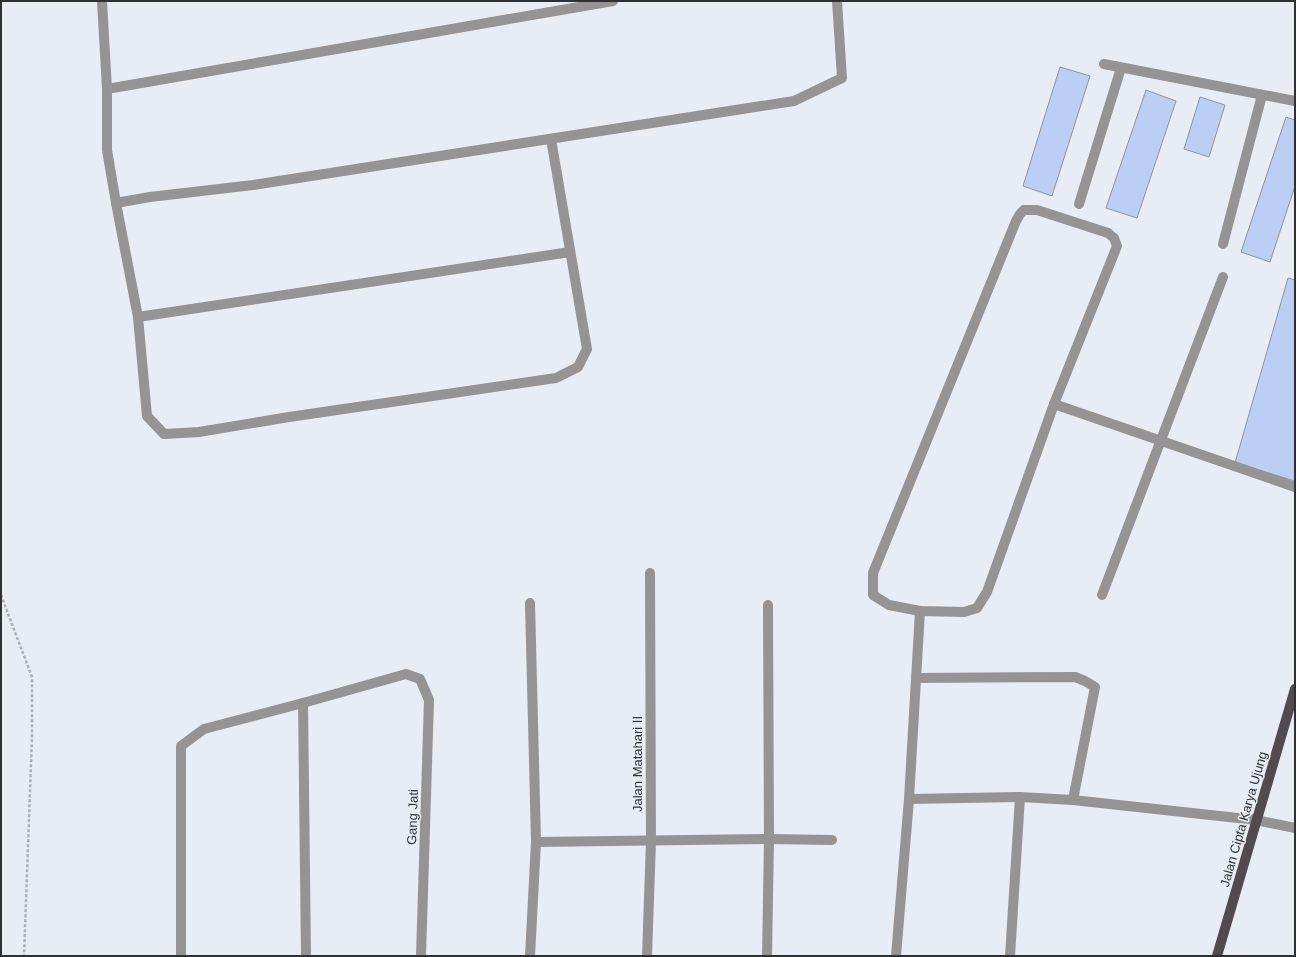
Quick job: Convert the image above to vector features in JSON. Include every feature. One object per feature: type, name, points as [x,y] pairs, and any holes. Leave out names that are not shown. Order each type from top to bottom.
[{"type":"main road","name":"Jalan Cipta Karya Ujung","points":[[1217,956],[1295,689]]},
{"type":"street","points":[[102,1],[107,90],[106,150],[138,317],[147,416],[164,434],[199,432],[289,417],[556,378],[578,367],[587,349],[551,138]]},
{"type":"street","points":[[107,90],[613,1]]},
{"type":"street","points":[[116,203],[150,196],[253,185],[794,101],[842,78],[837,1]]},
{"type":"street","points":[[1104,64],[1295,101]]},
{"type":"street","points":[[1079,204],[1121,68]]},
{"type":"street","points":[[1223,244],[1262,95]]},
{"type":"street","points":[[1024,210],[1037,210],[1108,233],[1114,238],[1117,246],[1054,404],[987,592],[977,608],[964,612],[920,611],[889,605],[873,595],[872,573],[1016,221],[1024,210]]},
{"type":"street","points":[[138,317],[570,252]]},
{"type":"street","points":[[1102,595],[1223,276]]},
{"type":"street","points":[[1054,404],[1295,487]]},
{"type":"street","name":"Jalan Matahari II","points":[[647,956],[650,841],[650,573]]},
{"type":"street","points":[[530,604],[536,842],[530,956]]},
{"type":"street","points":[[766,956],[769,839],[768,605]]},
{"type":"street","points":[[896,956],[909,799],[920,611]]},
{"type":"street","name":"Gang Jati","points":[[303,704],[406,674],[420,679],[429,700],[421,956]]},
{"type":"street","points":[[916,678],[1075,677],[1084,680],[1095,687],[1073,800]]},
{"type":"street","points":[[181,956],[182,746],[204,729],[303,704],[306,956]]},
{"type":"street","points":[[909,799],[1020,797],[1073,800],[1256,820],[1295,828]]},
{"type":"street","points":[[1010,956],[1020,797]]},
{"type":"street","points":[[536,842],[769,839],[832,840]]},
{"type":"path","points":[[1,595],[32,677],[32,736],[24,956]]},
{"type":"building","points":[[1060,67],[1090,76],[1052,196],[1023,186]]},
{"type":"building","points":[[1146,90],[1176,101],[1137,218],[1106,208]]},
{"type":"building","points":[[1200,97],[1225,105],[1209,157],[1184,149]]},
{"type":"building","points":[[1286,117],[1295,120],[1295,186],[1270,262],[1241,252]]},
{"type":"building","points":[[1288,278],[1295,280],[1295,481],[1235,463]]}]
